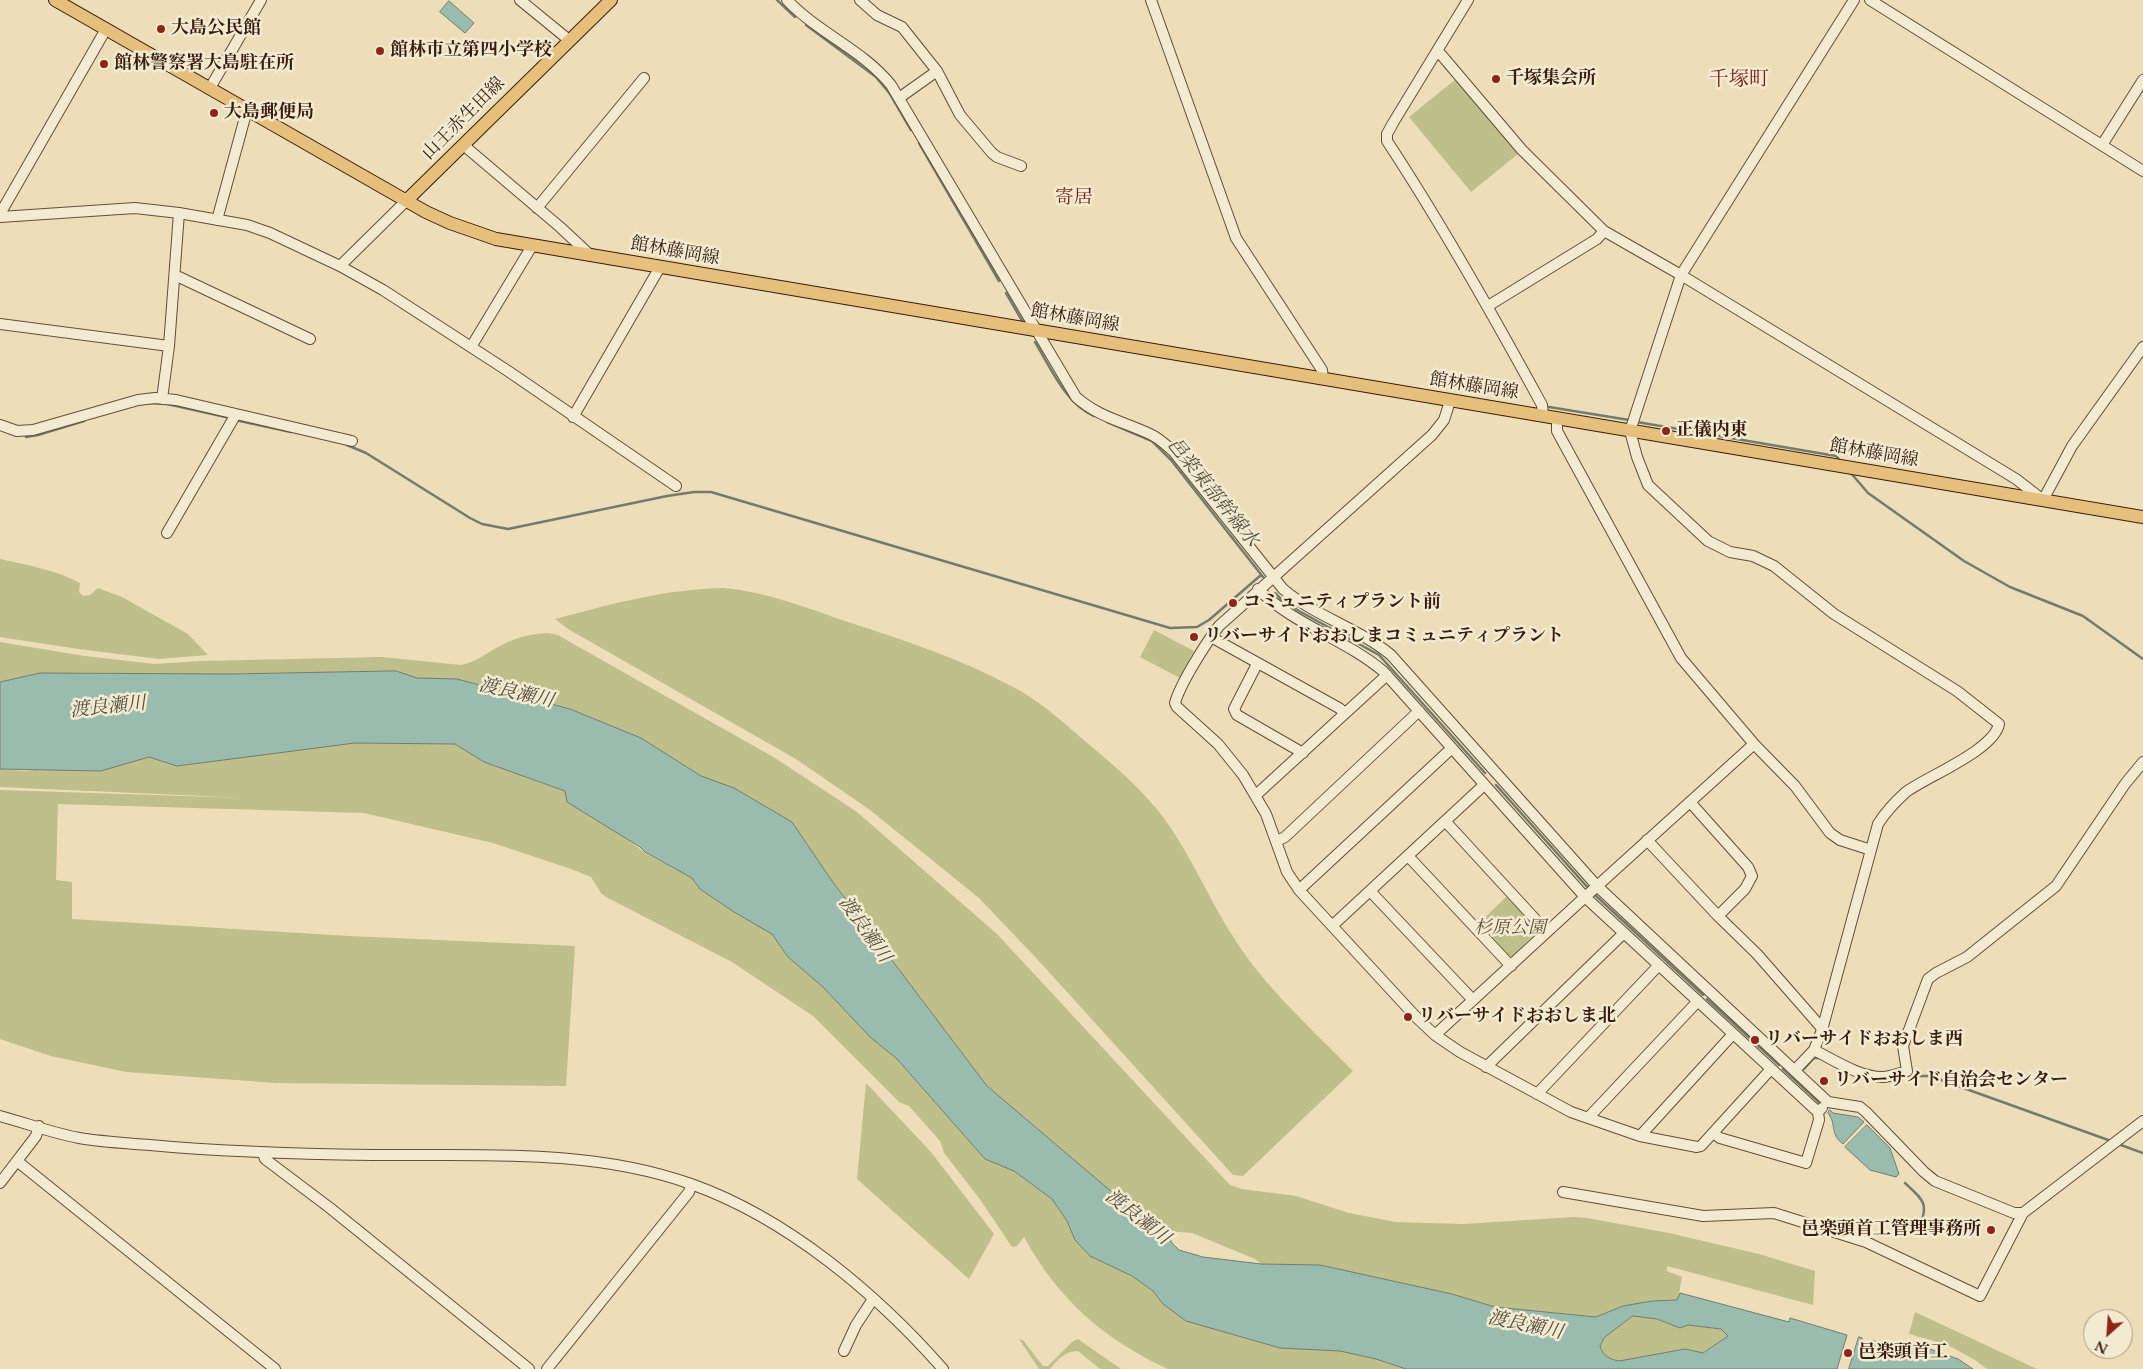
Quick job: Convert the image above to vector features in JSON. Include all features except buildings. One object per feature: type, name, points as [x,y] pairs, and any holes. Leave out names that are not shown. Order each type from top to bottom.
[{"type":"main road","name":"館林藤岡線","points":[[56,0],[406,201],[442,220],[496,239],[2143,517]]},
{"type":"main road","name":"山王赤生田線","points":[[406,201],[611,0]]},
{"type":"street","points":[[210,88],[261,0]]},
{"type":"street","points":[[520,0],[569,40]]},
{"type":"street","points":[[787,0],[804,15],[883,74],[1076,397],[1102,415],[1151,434],[1173,451],[1272,577],[1290,596],[1374,642],[1391,655],[1597,886],[1828,1102],[1860,1107],[1935,1181],[2014,1213],[2023,1213]]},
{"type":"street","points":[[860,0],[877,15],[902,27],[937,70],[960,115],[992,153],[997,157],[1021,166]]},
{"type":"street","points":[[1151,0],[1236,238],[1322,370],[1323,379]]},
{"type":"street","points":[[1468,0],[1393,123],[1387,134],[1387,141],[1488,306],[1542,405],[1543,416]]},
{"type":"street","points":[[1795,1070],[1814,1050],[1822,1030],[1878,824],[1883,816],[1906,793],[1980,749],[1992,737],[1999,724],[1962,694],[1834,614],[1774,566],[1753,556],[1730,552],[1708,541],[1648,486],[1630,431],[1681,276],[1854,0]]},
{"type":"street","points":[[1870,0],[2143,171]]},
{"type":"street","points":[[0,216],[106,29]]},
{"type":"street","points":[[1438,51],[1522,150],[1604,231],[2016,479],[2043,500],[2072,446],[2143,346]]},
{"type":"street","points":[[899,98],[937,70]]},
{"type":"street","points":[[537,208],[644,78]]},
{"type":"street","points":[[2102,145],[2143,80]]},
{"type":"street","points":[[217,220],[248,110]]},
{"type":"street","points":[[465,143],[468,149],[591,256]]},
{"type":"street","points":[[340,266],[406,201]]},
{"type":"street","points":[[0,216],[135,208],[179,213],[258,228],[340,266],[383,290],[471,346],[676,486]]},
{"type":"street","points":[[162,399],[170,346],[179,213]]},
{"type":"street","points":[[1488,306],[1597,239],[1604,231]]},
{"type":"street","points":[[471,346],[532,246]]},
{"type":"street","points":[[573,417],[660,267]]},
{"type":"street","points":[[175,278],[180,278],[234,302],[310,339]]},
{"type":"street","points":[[0,324],[170,346]]},
{"type":"street","points":[[0,425],[17,431],[34,430],[138,400],[162,399],[176,400],[352,441]]},
{"type":"street","points":[[1450,401],[1444,420],[1432,435],[1227,617],[1211,637],[1175,703],[1181,713],[1208,734],[1227,754],[1256,795],[1276,840],[1287,872],[1299,890],[1435,1035],[1486,1067],[1588,1118],[1640,1136],[1697,1147],[1701,1146],[1771,1069]]},
{"type":"street","points":[[167,533],[236,414]]},
{"type":"street","points":[[1557,418],[1558,431],[1676,652],[1754,744],[1794,786],[1830,833],[1840,840],[1871,850]]},
{"type":"street","points":[[1258,589],[1281,610],[1366,657],[1387,675],[1585,897],[1818,1112],[1819,1120],[1806,1163],[1720,1138],[1713,1133]]},
{"type":"street","points":[[1211,637],[1345,713]]},
{"type":"street","points":[[1258,664],[1234,709],[1237,715],[1302,753]]},
{"type":"street","points":[[1256,795],[1387,675]]},
{"type":"street","points":[[1276,840],[1285,837],[1419,711]]},
{"type":"street","points":[[1435,1035],[1754,744]]},
{"type":"street","points":[[1299,890],[1452,748]]},
{"type":"street","points":[[1814,1050],[1854,1069],[1875,1076],[1883,1077],[1907,1071],[1903,1046],[1928,979],[1967,957],[2056,886],[2125,784],[2143,762]]},
{"type":"street","points":[[1332,926],[1484,785]]},
{"type":"street","points":[[1690,802],[1748,867],[1752,876],[1745,889],[1718,916]]},
{"type":"street","points":[[1445,821],[1548,932]]},
{"type":"street","points":[[1647,840],[1718,916],[1757,954],[1822,1030]]},
{"type":"street","points":[[1408,856],[1510,966]]},
{"type":"street","points":[[1370,891],[1473,1000]]},
{"type":"street","points":[[1486,1067],[1624,933]]},
{"type":"street","points":[[1537,1094],[1659,965]]},
{"type":"street","points":[[1588,1118],[1698,1001]]},
{"type":"street","points":[[1640,1136],[1733,1034]]},
{"type":"street","points":[[1818,1112],[1828,1102]]},
{"type":"street","points":[[0,1116],[76,1137],[212,1150],[544,1157],[635,1168],[691,1184],[735,1202],[774,1223],[809,1247],[873,1299],[943,1369]]},
{"type":"street","points":[[1564,1192],[1703,1216],[1774,1213],[1866,1242],[1980,1296],[2023,1213],[2143,1121]]},
{"type":"street","points":[[0,1183],[36,1136],[39,1126]]},
{"type":"street","points":[[263,1152],[265,1159],[330,1208],[530,1369]]},
{"type":"street","points":[[17,1161],[275,1369]]},
{"type":"street","points":[[547,1369],[689,1192],[691,1184]]},
{"type":"street","points":[[844,1351],[856,1325],[873,1299]]},
{"type":"green space","points":[[1456,79],[1518,154],[1471,192],[1409,117]]},
{"type":"green space","points":[[0,559],[41,568],[71,578],[80,583],[79,592],[83,596],[90,595],[98,588],[122,597],[188,634],[208,655],[159,659],[0,637]]},
{"type":"green space","points":[[724,588],[756,593],[787,601],[932,651],[994,677],[1033,699],[1051,712],[1122,773],[1155,807],[1177,837],[1222,919],[1258,972],[1273,990],[1353,1071],[1243,1176],[1233,1175],[1038,960],[979,898],[870,810],[796,759],[568,629],[555,619],[660,594]]},
{"type":"green space","points":[[1154,630],[1194,651],[1180,678],[1140,657]]},
{"type":"green space","points":[[547,633],[558,635],[775,758],[857,812],[997,934],[1230,1185],[1242,1189],[1296,1196],[1349,1213],[1396,1222],[1463,1224],[1573,1217],[1669,1233],[1759,1254],[1815,1271],[1813,1305],[1667,1266],[1667,1271],[1682,1277],[1678,1300],[1652,1301],[1623,1306],[1597,1317],[1495,1307],[1452,1294],[1320,1265],[1261,1264],[1255,1259],[1192,1233],[1166,1231],[1119,1198],[987,1086],[832,881],[792,822],[734,788],[701,776],[641,738],[570,709],[457,679],[417,678],[396,671],[230,674],[40,673],[0,682],[0,642],[85,656],[155,664],[200,661],[382,657],[461,665],[478,659],[514,639]]},
{"type":"green space","points":[[355,743],[455,744],[484,762],[565,791],[645,853],[692,878],[700,889],[772,934],[788,957],[823,987],[870,1037],[897,1059],[985,1159],[1014,1171],[1052,1199],[1067,1221],[1075,1240],[1090,1256],[1132,1276],[1153,1291],[1163,1304],[1237,1336],[1280,1348],[1340,1351],[1376,1359],[1406,1369],[1168,1369],[1145,1358],[1103,1331],[1068,1298],[1052,1280],[1024,1237],[1017,1246],[1012,1247],[979,1198],[944,1153],[940,1141],[909,1106],[899,1102],[813,1016],[732,962],[606,897],[601,893],[591,877],[493,843],[364,813],[58,804],[56,880],[72,882],[72,919],[349,936],[575,946],[566,1086],[276,1083],[126,1072],[51,1056],[0,1039],[0,790],[246,798],[0,787],[0,769],[23,771],[125,763],[149,757],[177,766]]},
{"type":"green space","name":"杉原公園","points":[[1507,896],[1536,927],[1536,933],[1512,956],[1507,956],[1477,925]]},
{"type":"green space","points":[[866,1083],[931,1152],[994,1234],[969,1279],[857,1179]]},
{"type":"green space","points":[[1915,1312],[2037,1369],[1987,1369],[1948,1345],[1909,1334]]},
{"type":"green space","points":[[1633,1316],[1657,1319],[1680,1328],[1687,1325],[1721,1329],[1728,1336],[1703,1353],[1685,1349],[1619,1361],[1612,1359],[1603,1352],[1600,1346],[1604,1338]]},
{"type":"green space","points":[[1019,1339],[1023,1340],[1043,1366],[1048,1366],[1072,1342],[1078,1339],[1121,1369],[1100,1369],[1078,1351],[1073,1351],[1065,1354],[1050,1369],[1039,1369]]},
{"type":"water","points":[[449,1],[474,23],[465,33],[440,12]]},
{"type":"water","name":"渡良瀬川","points":[[396,671],[417,678],[457,679],[570,709],[641,738],[701,776],[734,788],[792,822],[832,881],[987,1086],[1119,1198],[1166,1231],[1172,1243],[1179,1250],[1203,1257],[1261,1264],[1320,1265],[1452,1294],[1495,1307],[1596,1317],[1623,1306],[1652,1301],[1677,1300],[1680,1293],[1789,1322],[1790,1318],[1847,1335],[1837,1369],[1406,1369],[1376,1359],[1340,1351],[1280,1348],[1186,1321],[1163,1304],[1153,1291],[1132,1276],[1090,1256],[1075,1240],[1067,1221],[1052,1199],[1014,1171],[985,1159],[897,1059],[870,1037],[823,987],[788,957],[772,934],[700,889],[692,878],[645,852],[640,847],[567,802],[565,791],[484,762],[455,744],[355,743],[177,766],[149,757],[101,771],[0,769],[0,682],[40,673],[230,674]],"holes":[[[1633,1316],[1657,1319],[1680,1328],[1688,1325],[1721,1329],[1728,1336],[1703,1353],[1685,1349],[1619,1361],[1609,1358],[1603,1352],[1600,1346],[1604,1338]]]},
{"type":"water","points":[[1830,1110],[1833,1113],[1858,1117],[1864,1122],[1843,1144],[1834,1132],[1831,1117],[1828,1113]]},
{"type":"water","points":[[1867,1125],[1890,1148],[1899,1174],[1896,1177],[1870,1170],[1845,1147]]},
{"type":"water","points":[[1859,1337],[1862,1338],[1862,1341],[1870,1343],[1871,1340],[1882,1343],[1881,1347],[1903,1353],[1907,1341],[1958,1359],[1973,1369],[1849,1369]]},
{"type":"waterway","name":"邑楽東部幹線水","points":[[777,0],[795,17]]},
{"type":"waterway","name":"邑楽東部幹線水","points":[[806,25],[876,77],[890,94],[911,130]]},
{"type":"waterway","name":"邑楽東部幹線水","points":[[919,143],[999,281]]},
{"type":"waterway","name":"邑楽東部幹線水","points":[[1006,293],[1024,324]]},
{"type":"waterway","name":"邑楽東部幹線水","points":[[1035,342],[1067,394],[1075,403],[1094,416]]},
{"type":"waterway","points":[[149,403],[167,404],[230,418]]},
{"type":"waterway","points":[[1549,407],[1629,420]]},
{"type":"waterway","points":[[235,420],[291,432]]},
{"type":"waterway","points":[[26,437],[84,421]]},
{"type":"waterway","name":"邑楽東部幹線水","points":[[1107,422],[1152,441],[1171,460],[1263,577]]},
{"type":"waterway","points":[[1637,422],[1836,456],[1841,462]]},
{"type":"waterway","points":[[347,445],[366,453],[482,524],[508,529],[667,496],[694,492],[711,492],[1170,628],[1197,627],[1209,620],[1261,575]]},
{"type":"waterway","points":[[1850,472],[1868,493],[1964,561],[2010,587],[2083,616],[2143,659]]},
{"type":"waterway","name":"邑楽東部幹線水","points":[[1275,593],[1283,601],[1299,611],[1379,655],[1485,773]]},
{"type":"waterway","name":"邑楽東部幹線水","points":[[1496,785],[1589,889]]},
{"type":"waterway","name":"邑楽東部幹線水","points":[[1595,895],[1703,995]]},
{"type":"waterway","name":"邑楽東部幹線水","points":[[1707,999],[1779,1065]]},
{"type":"waterway","points":[[1801,1067],[1804,1069],[1814,1058],[1821,1058]]},
{"type":"waterway","name":"邑楽東部幹線水","points":[[1783,1069],[1822,1105]]},
{"type":"waterway","points":[[1906,1076],[1930,1076],[2111,1141]]},
{"type":"waterway","points":[[2118,1144],[2143,1153]]},
{"type":"waterway","name":"邑楽東部幹線水","points":[[1905,1183],[1920,1198],[1924,1207],[1919,1227]]},
{"type":"place","name":"大島公民館","points":[[161,29]]},
{"type":"place","name":"館林市立第四小学校","points":[[380,51]]},
{"type":"place","name":"館林警察署大島駐在所","points":[[104,64]]},
{"type":"place","name":"千塚集会所","points":[[1496,79]]},
{"type":"place","name":"大島郵便局","points":[[214,113]]},
{"type":"place","name":"正儀内東","points":[[1666,431]]},
{"type":"place","name":"コミュニティプラント前","points":[[1233,603]]},
{"type":"place","name":"リバーサイドおおしまコミュニティプラント","points":[[1194,637]]},
{"type":"place","name":"リバーサイドおおしま北","points":[[1408,1017]]},
{"type":"place","name":"リバーサイドおおしま西","points":[[1755,1040]]},
{"type":"place","name":"リバーサイド自治会センター","points":[[1824,1081]]},
{"type":"place","name":"邑楽頭首工管理事務所","points":[[1991,1230]]},
{"type":"place","name":"邑楽頭首工","points":[[1848,1353]]},
{"type":"district","name":"千塚町","points":[[1739,80]]},
{"type":"district","name":"寄居","points":[[1074,199]]}]
